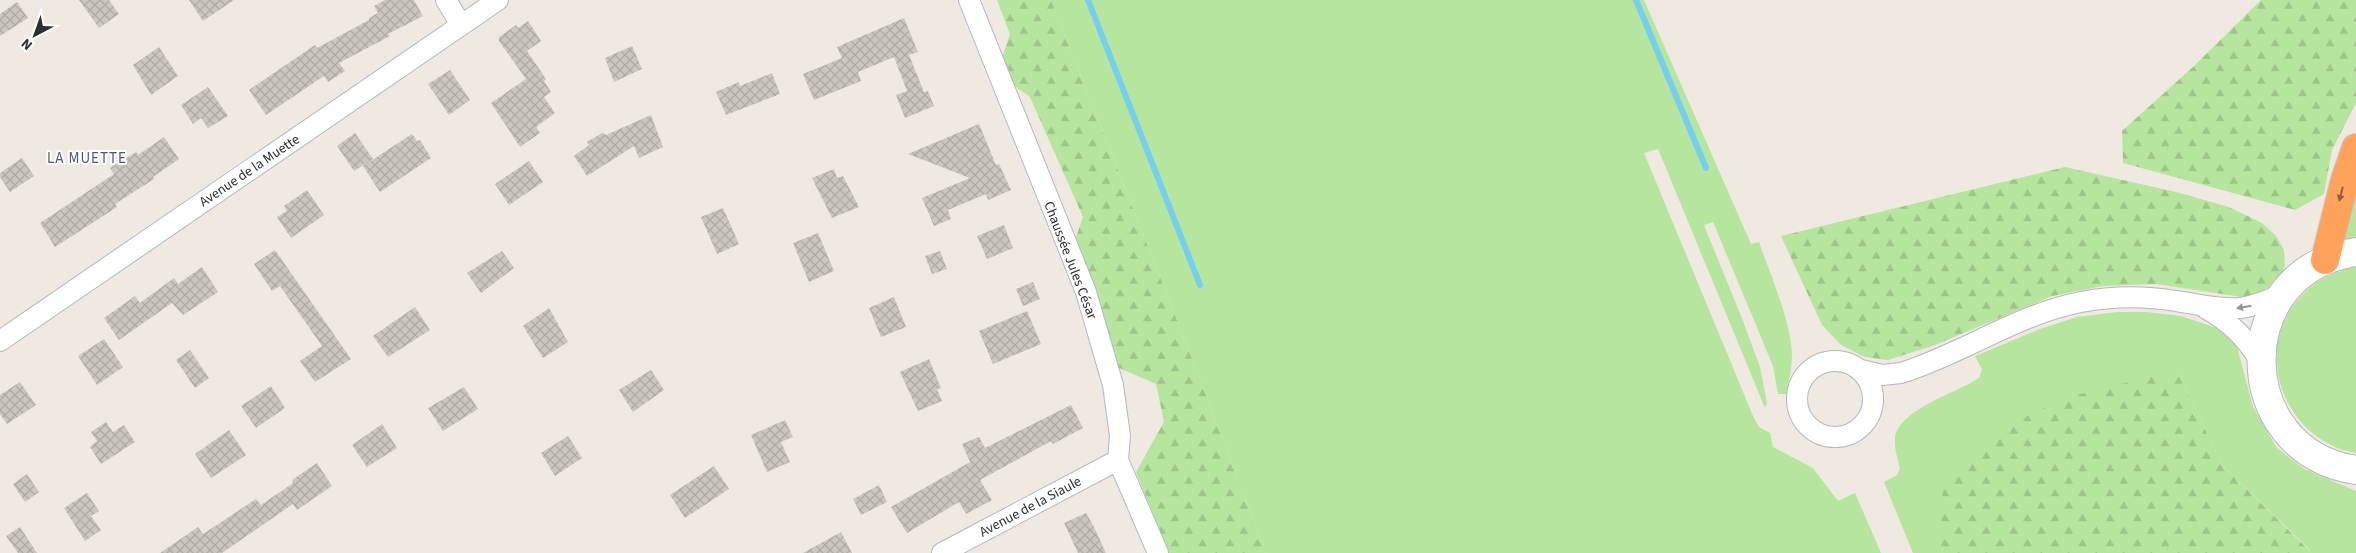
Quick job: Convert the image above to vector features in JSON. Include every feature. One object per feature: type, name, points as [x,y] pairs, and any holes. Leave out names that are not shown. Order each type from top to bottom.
[{"type":"highway","points":[[2325,260],[2345,180],[2356,148]]},
{"type":"main road","points":[[2354,471],[2319,458],[2295,442],[2270,406],[2264,392],[2260,361],[2267,322],[2283,294],[2303,274],[2325,260],[2356,252]]},
{"type":"street","points":[[446,0],[461,25]]},
{"type":"street","name":"Avenue de la Muette","points":[[0,341],[498,0]]},
{"type":"street","name":"Chaussée Jules César","points":[[969,0],[1086,292],[1113,386],[1120,436],[1118,460],[1158,553]]},
{"type":"street","points":[[1874,403],[1895,381],[1913,369],[2045,313],[2081,302],[2146,298],[2177,301],[2203,307],[2240,308],[2255,305],[2283,294]]},
{"type":"street","points":[[2203,307],[2231,325],[2243,336],[2260,361]]},
{"type":"street","points":[[1860,370],[1868,379],[1873,390],[1874,403],[1864,425],[1850,435],[1841,437],[1823,436],[1813,431],[1799,413],[1796,402],[1801,380],[1817,364],[1840,361],[1860,370],[1882,375],[1913,369]]},
{"type":"street","name":"Avenue de la Siaule","points":[[942,553],[1118,460]]},
{"type":"green space","points":[[997,0],[1051,0],[1204,389],[1266,553],[1169,553],[1136,472],[1164,422],[1156,384],[1117,367],[1076,237],[1083,217],[1030,97],[1013,85],[1003,55],[1010,34]]},
{"type":"green space","points":[[1051,0],[1644,0],[1751,244],[1759,242],[1788,328],[1792,355],[1791,370],[1786,394],[1778,394],[1773,366],[1713,222],[1704,225],[1760,367],[1767,403],[1765,408],[1658,149],[1644,153],[1753,416],[1759,427],[1770,433],[1773,447],[1813,468],[1838,501],[1855,493],[1881,553],[1266,553],[1204,389]]},
{"type":"green space","points":[[2261,0],[2356,0],[2356,103],[2332,150],[2324,194],[2295,210],[2123,163],[2122,131],[2193,67]]},
{"type":"green space","points":[[2065,167],[2176,192],[2229,207],[2262,223],[2276,236],[2284,250],[2285,265],[2281,277],[2273,285],[2258,294],[2242,297],[2156,284],[2103,286],[2052,296],[1935,345],[1888,360],[1865,357],[1841,345],[1822,325],[1781,236]]},
{"type":"green space","points":[[2356,179],[2356,240],[2344,242],[2354,185]]},
{"type":"green space","points":[[2356,266],[2356,453],[2330,445],[2309,430],[2292,410],[2282,387],[2277,363],[2279,337],[2288,313],[2311,286],[2336,273]]},
{"type":"green space","points":[[2118,312],[2147,312],[2181,316],[2217,328],[2236,343],[2253,407],[2277,448],[2304,469],[2356,491],[2356,553],[2309,553],[2310,550],[2222,465],[2177,370],[1937,535],[1943,553],[1913,553],[1884,482],[1897,475],[1900,469],[1895,438],[1899,428],[1907,418],[1930,403],[1979,378],[1982,369],[1975,356],[2040,329],[2077,317]]},
{"type":"green space","points":[[2177,370],[2222,465],[2310,551],[2309,553],[1943,553],[1937,535],[1943,490],[1970,454],[2014,422],[2068,397]]},
{"type":"building","points":[[79,0],[109,0],[119,14],[99,28]]},
{"type":"building","points":[[189,0],[234,0],[203,21]]},
{"type":"building","points":[[385,0],[414,0],[423,16],[339,63],[345,71],[328,82],[324,76],[266,115],[249,90],[315,45],[317,48],[369,20],[369,18],[378,13],[374,6]]},
{"type":"building","points":[[17,2],[28,18],[0,36],[0,14]]},
{"type":"building","points":[[904,18],[918,52],[909,55],[924,92],[928,91],[934,106],[905,118],[896,95],[907,91],[894,57],[858,72],[861,81],[814,100],[803,74],[842,58],[837,47]]},
{"type":"building","points":[[528,21],[541,41],[527,51],[546,79],[544,81],[551,92],[544,97],[555,113],[536,127],[540,133],[520,147],[491,103],[526,79],[499,41],[499,37],[516,25],[518,28]]},
{"type":"building","points":[[632,46],[642,69],[614,82],[605,58]]},
{"type":"building","points":[[159,47],[178,76],[151,95],[133,65]]},
{"type":"building","points":[[450,70],[470,100],[449,115],[428,84]]},
{"type":"building","points":[[772,73],[780,94],[726,115],[716,92],[739,82],[740,86]]},
{"type":"building","points":[[208,87],[228,116],[208,128],[201,118],[193,124],[181,105]]},
{"type":"building","points":[[651,115],[663,147],[639,158],[634,146],[587,176],[574,156],[589,145],[587,142],[602,133],[606,135]]},
{"type":"building","points":[[979,124],[996,165],[999,164],[1011,190],[988,200],[986,194],[948,210],[951,219],[934,226],[922,198],[970,178],[908,154]]},
{"type":"building","points":[[355,133],[373,159],[354,171],[337,146]]},
{"type":"building","points":[[412,134],[417,141],[420,140],[431,158],[380,192],[363,166]]},
{"type":"building","points":[[164,137],[179,159],[153,177],[154,179],[115,204],[117,207],[55,247],[40,223],[114,174],[110,168],[136,152],[138,155]]},
{"type":"building","points":[[22,158],[34,176],[10,192],[0,177],[0,173]]},
{"type":"building","points":[[529,161],[543,182],[509,205],[495,184]]},
{"type":"building","points":[[834,169],[837,178],[843,176],[859,207],[832,218],[812,178]]},
{"type":"building","points":[[307,190],[324,215],[291,238],[277,217],[287,211],[284,206]]},
{"type":"building","points":[[723,208],[739,244],[717,254],[701,217]]},
{"type":"building","points":[[1004,225],[1013,248],[987,259],[977,236]]},
{"type":"building","points":[[818,233],[834,271],[809,282],[793,243]]},
{"type":"building","points":[[275,250],[351,359],[315,382],[300,361],[322,346],[280,286],[272,291],[254,264]]},
{"type":"building","points":[[502,251],[514,268],[481,293],[467,273]]},
{"type":"building","points":[[940,251],[947,269],[932,274],[925,256]]},
{"type":"building","points":[[202,267],[218,292],[183,315],[172,303],[119,340],[104,318],[135,296],[140,303],[174,278],[178,284]]},
{"type":"building","points":[[1033,282],[1040,299],[1023,306],[1016,289]]},
{"type":"building","points":[[894,297],[906,327],[881,337],[869,308]]},
{"type":"building","points":[[415,307],[430,330],[388,357],[373,336]]},
{"type":"building","points":[[549,308],[568,342],[543,358],[523,326]]},
{"type":"building","points":[[1027,311],[1041,344],[993,364],[979,331]]},
{"type":"building","points":[[104,339],[123,367],[97,385],[78,356]]},
{"type":"building","points":[[190,350],[209,378],[195,388],[176,360]]},
{"type":"building","points":[[929,359],[941,388],[937,389],[942,401],[918,411],[900,372]]},
{"type":"building","points":[[651,370],[664,390],[633,412],[619,390]]},
{"type":"building","points":[[20,382],[36,405],[7,424],[0,414],[0,395]]},
{"type":"building","points":[[271,386],[285,408],[256,428],[241,406]]},
{"type":"building","points":[[464,387],[478,409],[443,431],[428,408]]},
{"type":"building","points":[[1071,405],[1083,428],[1053,444],[1051,441],[980,480],[992,500],[966,514],[959,502],[907,533],[891,507],[970,462],[962,444],[979,437],[985,448]]},
{"type":"building","points":[[785,420],[793,437],[781,442],[790,462],[767,472],[751,435]]},
{"type":"building","points":[[106,422],[113,432],[124,425],[135,442],[101,464],[90,447],[97,441],[91,432]]},
{"type":"building","points":[[382,424],[397,448],[367,467],[352,445]]},
{"type":"building","points":[[229,430],[246,455],[211,478],[195,454]]},
{"type":"building","points":[[568,436],[582,458],[555,476],[541,453]]},
{"type":"building","points":[[317,463],[332,486],[297,510],[293,504],[222,553],[160,553],[198,527],[203,534],[256,499],[261,505],[293,483],[292,480]]},
{"type":"building","points":[[714,466],[729,489],[685,518],[670,495]]},
{"type":"building","points":[[27,474],[39,492],[25,502],[13,484]]},
{"type":"building","points":[[879,485],[887,502],[861,515],[853,499]]},
{"type":"building","points":[[87,493],[99,511],[91,516],[101,530],[85,541],[64,508]]},
{"type":"building","points":[[1086,513],[1106,553],[1078,553],[1064,523]]},
{"type":"building","points":[[20,527],[37,553],[18,553],[6,536]]},
{"type":"building","points":[[841,532],[852,553],[803,553]]},
{"type":"waterway","points":[[1088,0],[1200,285]]},
{"type":"waterway","points":[[1636,0],[1706,168]]},
{"type":"district","name":"LA MUETTE","points":[[87,158]]}]
